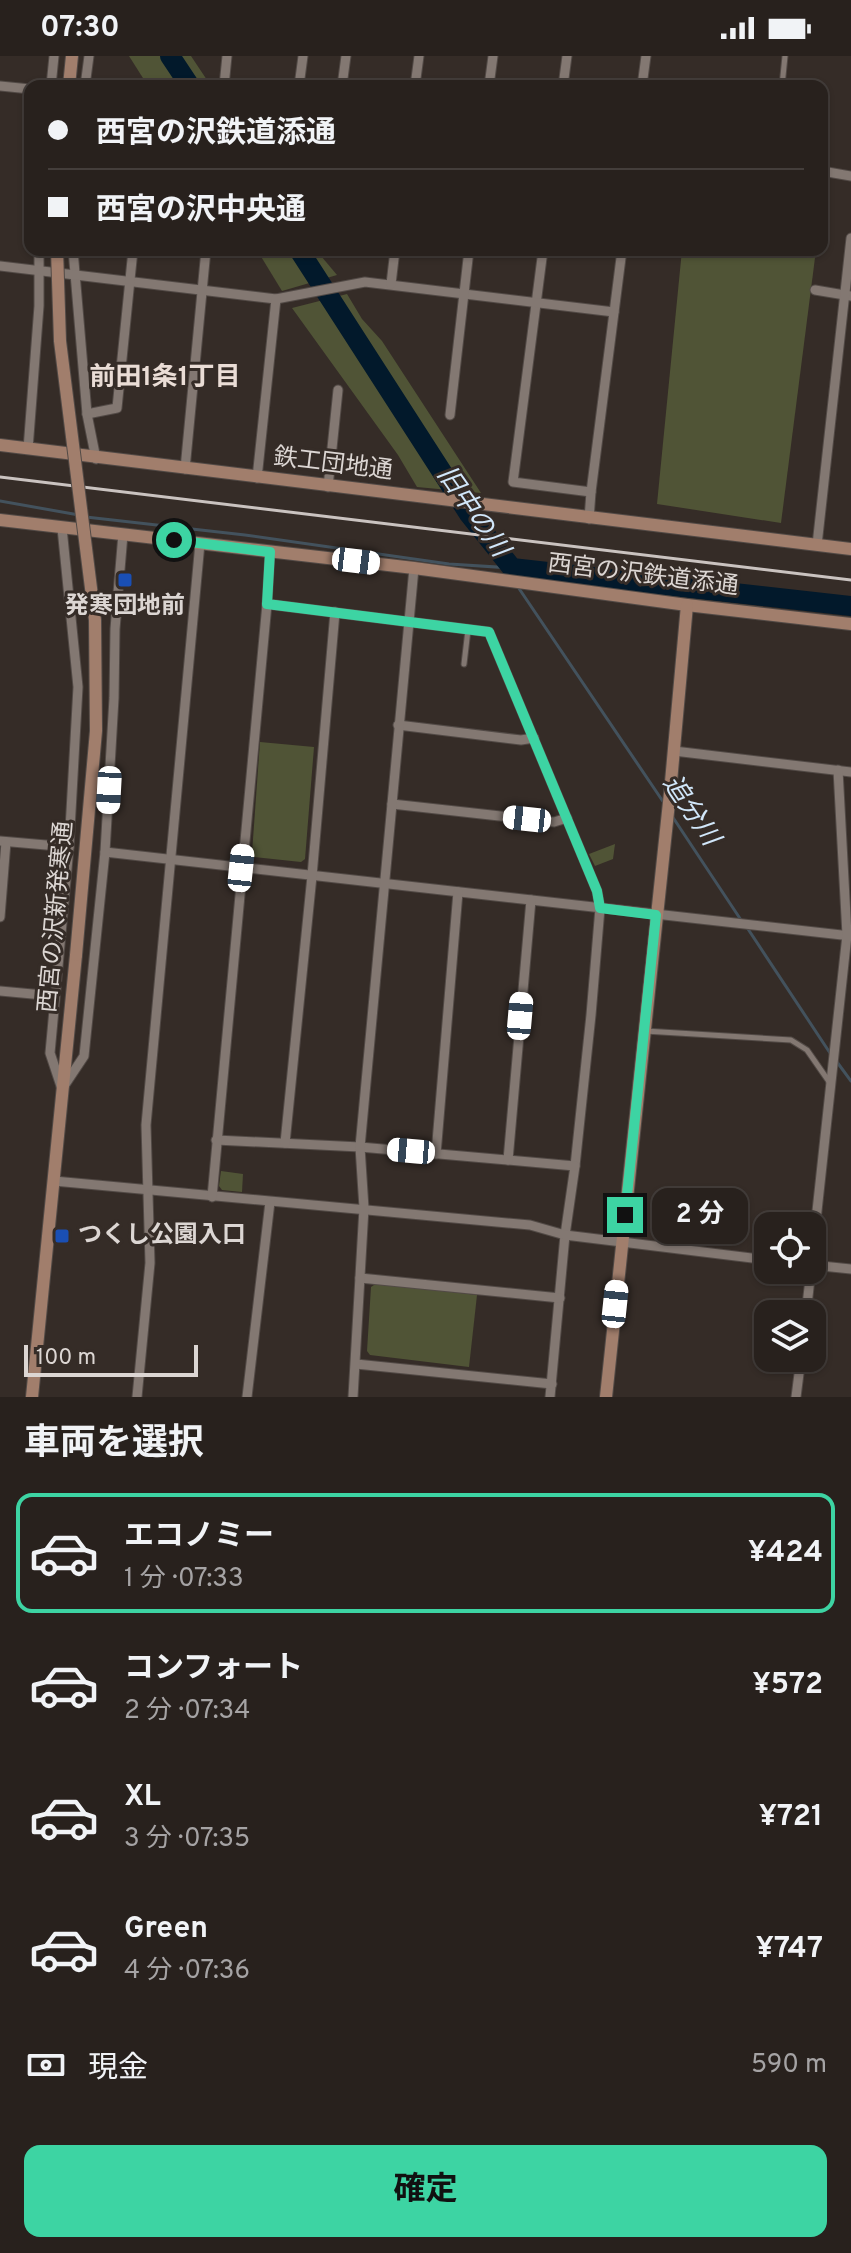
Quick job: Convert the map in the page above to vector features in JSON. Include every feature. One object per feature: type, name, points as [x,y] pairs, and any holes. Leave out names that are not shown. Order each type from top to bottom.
[{"type":"street","points":[[52,80],[54,56]]},
{"type":"street","points":[[70,80],[72,56]]},
{"type":"street","points":[[86,80],[89,56]]},
{"type":"street","points":[[225,80],[227,56]]},
{"type":"street","points":[[300,80],[303,56]]},
{"type":"street","points":[[343,80],[346,56]]},
{"type":"street","points":[[416,80],[419,56]]},
{"type":"street","points":[[490,80],[493,56]]},
{"type":"street","points":[[564,80],[567,56]]},
{"type":"street","points":[[643,80],[646,56]]},
{"type":"street","points":[[0,86],[24,88]]},
{"type":"street","points":[[828,172],[851,176]]},
{"type":"street","points":[[817,545],[847,296],[851,238]]},
{"type":"street","points":[[28,449],[39,306],[39,256]]},
{"type":"street","name":"西宮の沢新発寒通","points":[[32,1397],[96,731],[95,620],[60,341],[57,256]]},
{"type":"street","points":[[73,256],[87,414],[96,459]]},
{"type":"street","points":[[87,414],[117,408],[132,256]]},
{"type":"street","points":[[185,469],[205,256]]},
{"type":"street","points":[[391,284],[394,256]]},
{"type":"street","points":[[450,415],[468,256]]},
{"type":"street","points":[[542,256],[513,482],[591,492]]},
{"type":"street","points":[[589,519],[621,256]]},
{"type":"street","points":[[0,266],[276,299],[357,282],[614,312]]},
{"type":"street","points":[[815,290],[847,296]]},
{"type":"street","points":[[257,478],[276,299]]},
{"type":"street","points":[[328,487],[338,390]]},
{"type":"street","name":"鉄工団地通","points":[[0,445],[851,549]]},
{"type":"street","name":"西宮の沢鉄道添通","points":[[0,520],[414,568],[851,624]]},
{"type":"street","points":[[62,528],[78,687],[69,847],[50,1053],[62,1089]]},
{"type":"street","points":[[62,1089],[84,1056],[105,852],[115,629],[123,534]]},
{"type":"street","points":[[137,1397],[150,1263],[146,1125],[200,543]]},
{"type":"street","points":[[212,1197],[270,552]]},
{"type":"street","points":[[353,1397],[364,1208],[360,1147],[414,568]]},
{"type":"street","points":[[267,604],[489,632],[597,891],[600,908],[550,1397]]},
{"type":"street","points":[[606,1397],[687,605]]},
{"type":"street","points":[[285,1143],[335,612]]},
{"type":"street","points":[[398,725],[521,740],[534,738]]},
{"type":"street","points":[[674,751],[851,772]]},
{"type":"street","points":[[817,1212],[849,936],[838,770]]},
{"type":"street","points":[[392,804],[554,822],[567,818]]},
{"type":"street","points":[[0,917],[3,841],[69,847]]},
{"type":"street","points":[[105,852],[849,936]]},
{"type":"street","points":[[436,1154],[458,892]]},
{"type":"street","points":[[508,1160],[531,900]]},
{"type":"street","points":[[0,991],[54,996]]},
{"type":"street","points":[[216,1140],[360,1147],[575,1166]]},
{"type":"street","points":[[54,1181],[530,1225],[565,1235],[754,1258]]},
{"type":"street","points":[[247,1397],[270,1202]]},
{"type":"street","points":[[826,1268],[851,1269]]},
{"type":"street","points":[[360,1278],[560,1298]]},
{"type":"street","points":[[356,1364],[552,1384]]},
{"type":"street","points":[[796,1397],[799,1372]]},
{"type":"lane","points":[[783,80],[785,56]]},
{"type":"lane","points":[[464,664],[468,629]]},
{"type":"lane","points":[[644,1031],[791,1040],[807,1050],[831,1079]]},
{"type":"green space","points":[[129,56],[191,56],[207,80],[144,80]]},
{"type":"green space","points":[[261,256],[321,256],[337,275],[282,291]]},
{"type":"green space","points":[[681,256],[815,256],[781,523],[657,504]]},
{"type":"green space","points":[[347,294],[362,319],[382,341],[481,493],[417,487],[398,455],[292,308]]},
{"type":"green space","points":[[260,742],[314,747],[305,859],[301,862],[254,857],[252,853]]},
{"type":"green space","points":[[615,844],[613,859],[595,866],[589,854]]},
{"type":"green space","points":[[221,1171],[243,1174],[242,1192],[222,1190],[219,1186]]},
{"type":"green space","points":[[377,1283],[477,1295],[469,1367],[370,1355],[367,1351],[371,1287]]},
{"type":"waterway","name":"旧中の川","points":[[170,56],[186,80]]},
{"type":"waterway","name":"旧中の川","points":[[303,256],[469,514],[512,568],[851,606]]},
{"type":"waterway","points":[[0,501],[79,515]]},
{"type":"waterway","points":[[86,517],[245,535],[449,564],[512,568]]},
{"type":"waterway","name":"追分川","points":[[518,587],[664,803]]},
{"type":"waterway","name":"追分川","points":[[672,816],[741,920]]},
{"type":"waterway","name":"追分川","points":[[746,926],[830,1053]]},
{"type":"waterway","name":"追分川","points":[[837,1062],[851,1081]]},
{"type":"railway","points":[[0,477],[851,580]]},
{"type":"place","name":"発寒団地前","points":[[125,580]]},
{"type":"place","name":"つくし公園入口","points":[[62,1236]]},
{"type":"district","name":"前田1条1丁目","points":[[165,378]]},
{"type":"route","points":[[174,540],[270,552],[267,604],[489,632],[597,891],[600,908],[656,915],[625,1215]]}]
